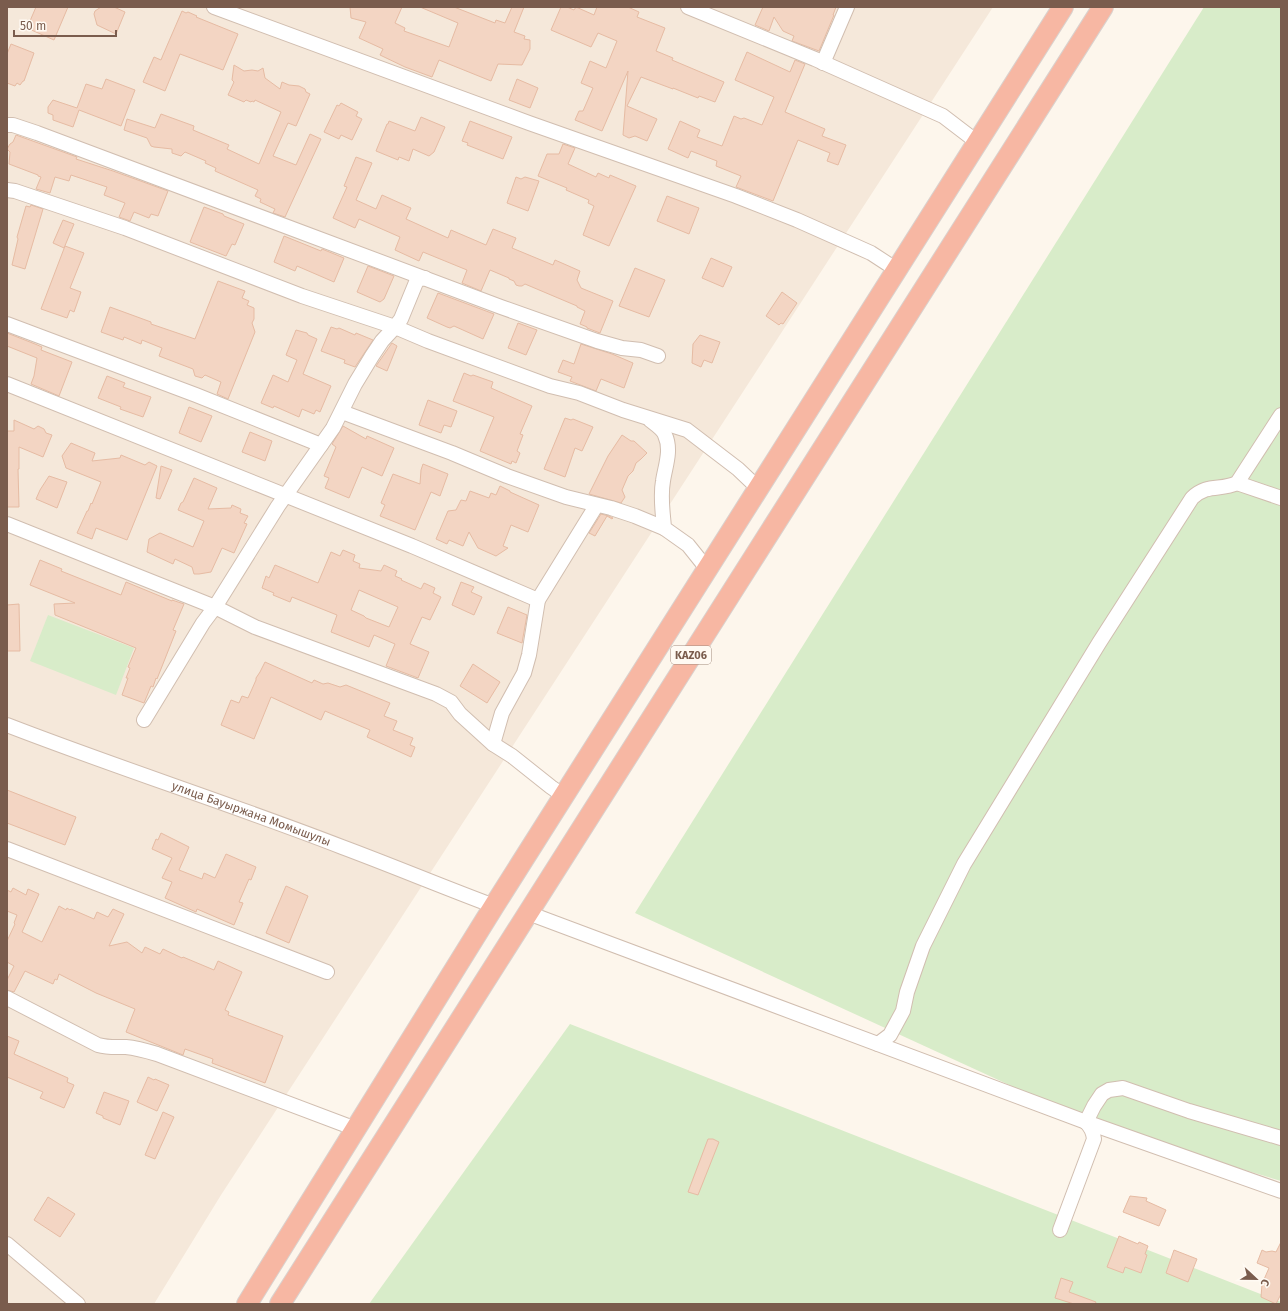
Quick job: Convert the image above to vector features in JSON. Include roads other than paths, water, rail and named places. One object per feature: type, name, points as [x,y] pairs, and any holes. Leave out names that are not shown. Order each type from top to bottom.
[{"type":"highway","name":"KАZ06","points":[[247,1304],[494,906],[1063,7]]},
{"type":"highway","name":"KАZ06","points":[[280,1304],[1103,7]]},
{"type":"street","points":[[214,7],[529,123],[736,196],[797,220],[872,253],[896,270]]},
{"type":"street","points":[[688,7],[823,63],[943,116],[977,142]]},
{"type":"street","points":[[823,63],[847,7]]},
{"type":"street","points":[[7,125],[13,125],[37,133],[597,341],[641,350],[658,356]]},
{"type":"street","points":[[7,190],[15,191],[125,228],[302,296],[395,328],[550,386],[579,393],[623,410],[688,430],[738,469],[759,489]]},
{"type":"street","points":[[144,720],[203,622],[215,607],[284,496],[292,487],[333,428],[355,384],[372,356],[382,341],[395,328],[401,319],[417,280],[424,278]]},
{"type":"street","points":[[7,324],[321,444]]},
{"type":"street","points":[[7,384],[412,546],[538,600]]},
{"type":"street","points":[[342,412],[566,498],[596,506],[611,508],[636,516],[664,528],[688,545],[708,570]]},
{"type":"street","points":[[878,1044],[890,1035],[902,1011],[923,946],[964,864],[1039,739],[1131,592],[1192,498],[1204,489],[1231,486],[1237,483],[1281,415]]},
{"type":"street","points":[[648,418],[665,435],[668,446],[667,462],[662,481],[664,528]]},
{"type":"street","points":[[1237,483],[1281,498]]},
{"type":"street","points":[[493,744],[502,714],[524,673],[529,655],[538,600],[596,506]]},
{"type":"street","points":[[7,524],[215,607],[255,627],[436,694],[451,702],[460,714],[493,744],[512,756],[550,787],[564,796]]},
{"type":"street","name":"улица Бауыржана Момышулы","points":[[7,725],[69,749],[129,769],[342,846],[494,906]]},
{"type":"street","points":[[7,849],[327,972]]},
{"type":"street","points":[[528,913],[1086,1122],[1281,1191]]},
{"type":"street","points":[[7,998],[98,1045],[109,1048],[125,1047],[140,1049],[157,1054],[356,1129]]},
{"type":"street","points":[[1086,1122],[1102,1094],[1109,1090],[1123,1088],[1188,1111],[1281,1138]]},
{"type":"street","points":[[1060,1230],[1094,1139],[1091,1127],[1086,1122]]},
{"type":"street","points":[[7,1244],[68,1299],[78,1304]]}]
